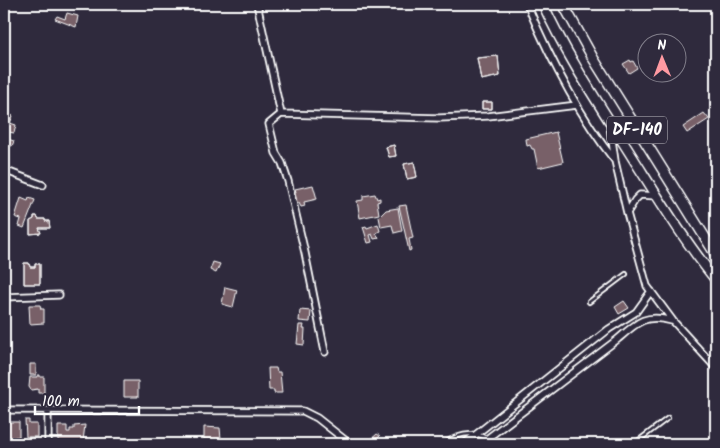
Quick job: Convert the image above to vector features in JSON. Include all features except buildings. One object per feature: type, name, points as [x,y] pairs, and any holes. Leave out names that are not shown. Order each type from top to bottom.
[{"type":"main road","name":"DF-140","points":[[544,4],[572,62],[701,262],[716,280]]},
{"type":"main road","name":"DF-140","points":[[563,4],[593,58],[716,255]]},
{"type":"street","points":[[257,4],[281,114]]},
{"type":"street","points":[[527,4],[577,105],[602,144],[615,160]]},
{"type":"street","points":[[325,352],[288,181],[282,163],[276,153],[269,124],[281,114],[449,118],[488,116],[577,105]]},
{"type":"street","points":[[609,121],[615,160],[644,277],[651,291],[673,321],[716,368]]},
{"type":"street","points":[[4,170],[43,185]]},
{"type":"street","points":[[627,213],[635,200],[640,196],[658,196]]},
{"type":"street","points":[[466,444],[599,337],[636,312],[651,291]]},
{"type":"street","points":[[4,297],[59,295]]},
{"type":"street","points":[[480,444],[607,348],[634,324],[646,318],[660,317],[673,321]]},
{"type":"street","points":[[619,323],[626,332]]},
{"type":"street","points":[[599,337],[607,348]]},
{"type":"street","points":[[4,410],[303,411],[316,418],[350,444]]},
{"type":"street","points":[[48,411],[48,444]]},
{"type":"lane","points":[[589,302],[626,274]]},
{"type":"lane","points":[[634,444],[668,418]]},
{"type":"lane","points":[[443,444],[456,436],[478,434],[487,439]]}]
